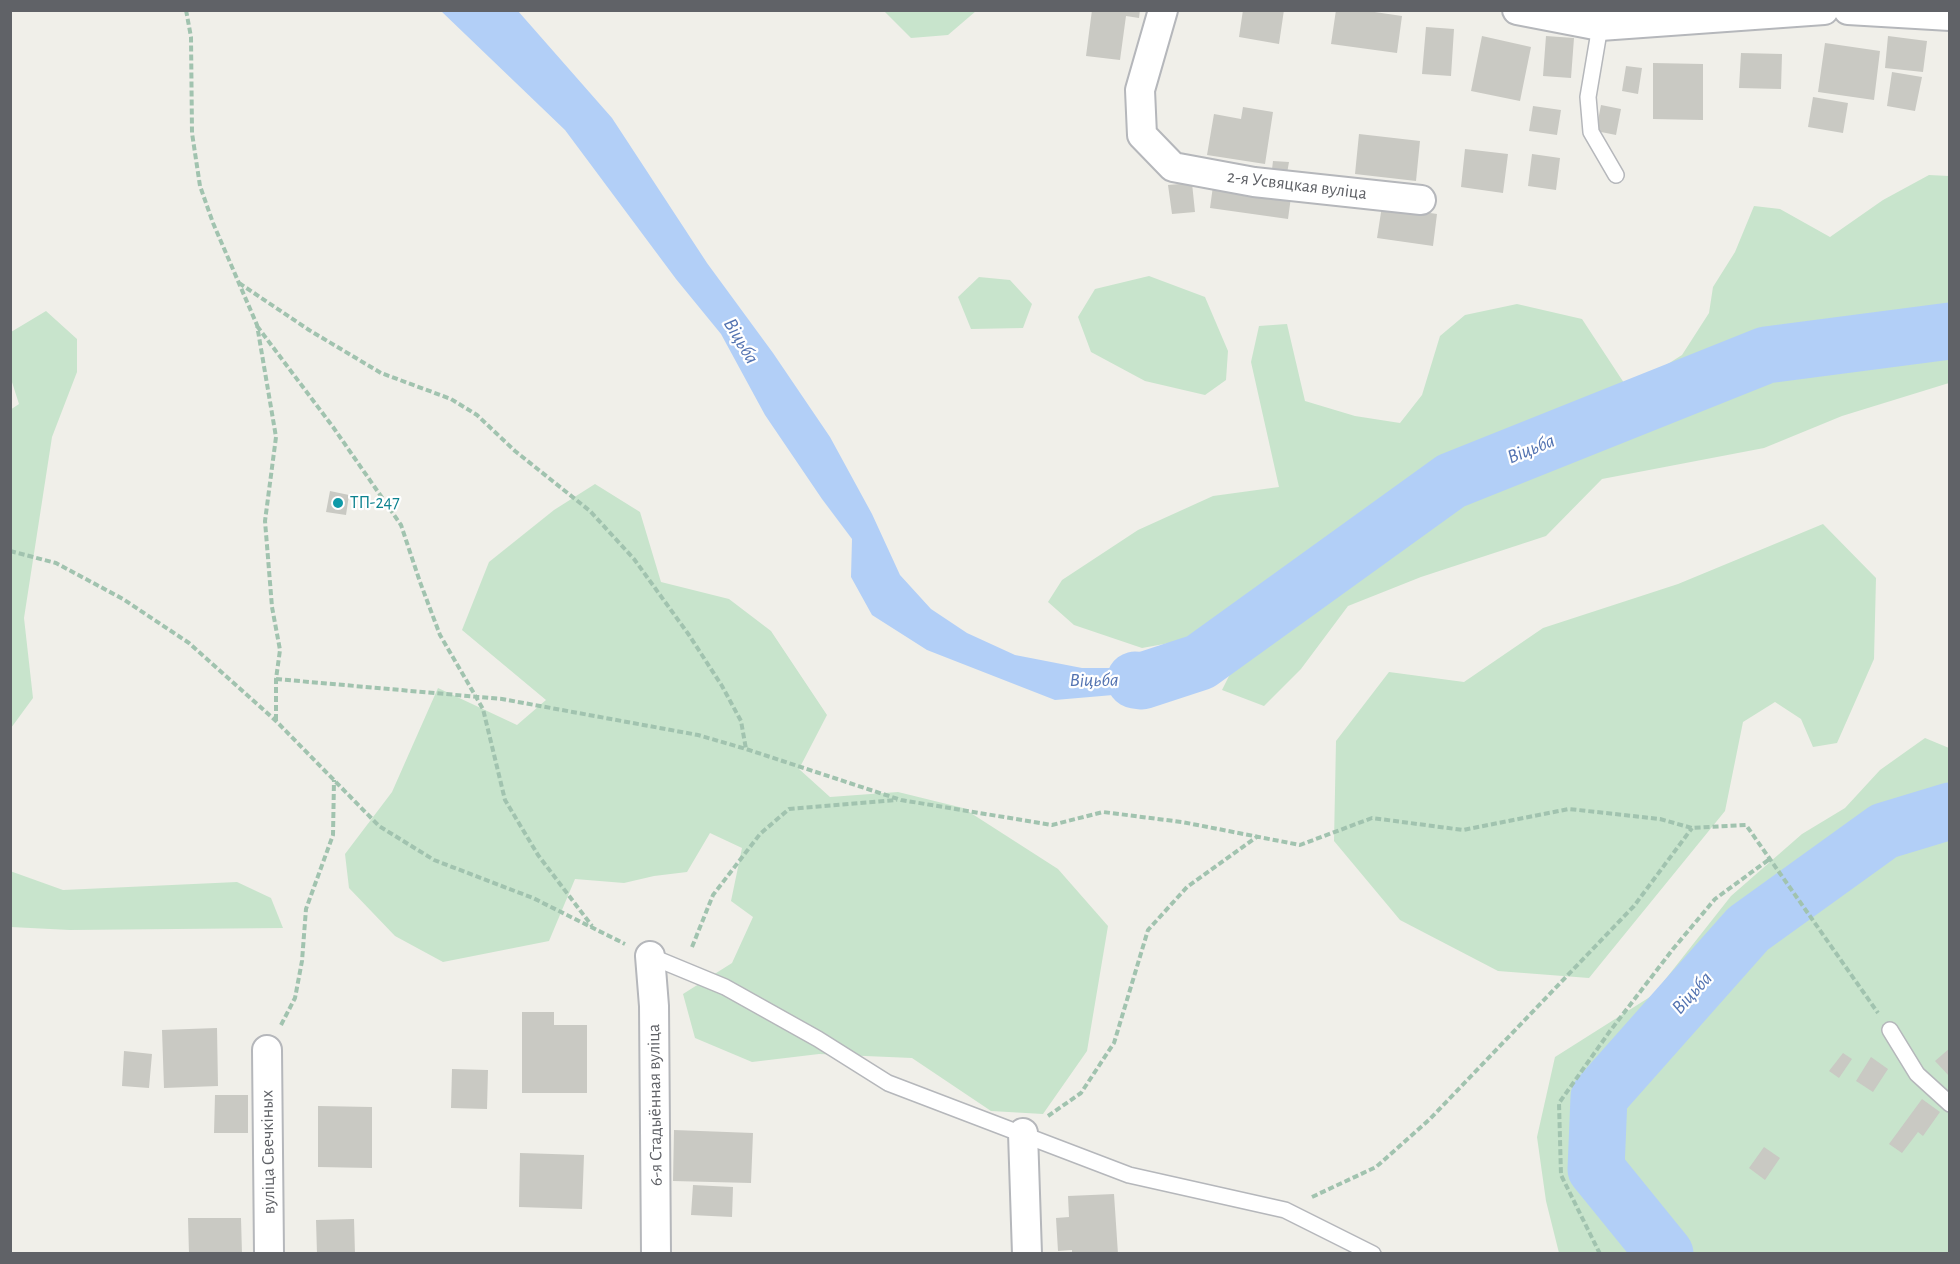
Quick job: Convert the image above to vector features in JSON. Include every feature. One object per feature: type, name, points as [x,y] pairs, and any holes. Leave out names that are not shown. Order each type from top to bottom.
[{"type":"street","name":"2-я Усвяцкая вуліца","points":[[1163,10],[1140,90],[1142,135],[1173,167],[1254,182],[1421,200]]},
{"type":"street","points":[[1517,10],[1600,26],[1824,10]]},
{"type":"street","points":[[1848,10],[1950,16]]},
{"type":"street","name":"6-я Стадыённая вуліца","points":[[650,956],[654,1006],[656,1254]]},
{"type":"street","name":"вуліца Свечкіных","points":[[267,1050],[269,1254]]},
{"type":"street","points":[[1023,1133],[1027,1254]]},
{"type":"lane","points":[[1600,26],[1588,97],[1591,132],[1616,175]]},
{"type":"lane","points":[[650,956],[725,987],[818,1039],[888,1083],[1129,1175],[1285,1210],[1373,1254]]},
{"type":"lane","points":[[1890,1030],[1917,1074],[1950,1104]]},
{"type":"path","points":[[186,10],[191,37],[192,133],[200,186],[257,326],[276,437],[265,521],[272,607],[280,650],[276,679],[276,721]]},
{"type":"path","points":[[239,282],[309,330],[381,373],[451,399],[477,415],[514,451],[590,511],[634,559],[689,635],[722,686],[741,721],[746,749]]},
{"type":"path","points":[[257,326],[333,427],[401,525],[440,635],[483,709],[505,800],[538,855],[593,927]]},
{"type":"path","points":[[10,550],[56,563],[123,599],[189,643],[276,721],[380,826],[434,860],[533,898],[650,956]]},
{"type":"path","points":[[276,679],[502,699],[687,733],[746,749],[901,800],[1052,825],[1102,812],[1182,822],[1300,845],[1372,818],[1463,830],[1569,809],[1660,819],[1692,828],[1746,825],[1890,1030]]},
{"type":"path","points":[[267,1050],[295,998],[302,961],[306,909],[333,835],[334,779]]},
{"type":"path","points":[[682,970],[713,895],[760,834],[789,809],[901,800]]},
{"type":"path","points":[[1285,1210],[1376,1167],[1430,1119],[1634,906],[1692,828]]},
{"type":"path","points":[[1023,1133],[1082,1094],[1114,1043],[1148,930],[1186,887],[1258,836]]},
{"type":"path","points":[[1600,1254],[1561,1175],[1559,1103],[1610,1030],[1673,949],[1716,899],[1771,858]]},
{"type":"green space","points":[[884,11],[976,11],[948,35],[911,38]]},
{"type":"green space","points":[[1929,175],[1949,176],[1949,383],[1842,416],[1764,448],[1602,479],[1546,536],[1421,577],[1348,606],[1301,669],[1264,706],[1222,690],[1232,670],[1231,651],[1203,637],[1142,648],[1074,625],[1048,602],[1062,580],[1138,530],[1213,496],[1279,487],[1251,362],[1259,326],[1287,324],[1305,401],[1355,416],[1400,423],[1422,395],[1440,336],[1465,315],[1517,304],[1582,319],[1628,389],[1682,355],[1709,313],[1713,287],[1735,252],[1754,206],[1780,209],[1830,237],[1883,200]]},
{"type":"green space","points":[[1149,276],[1205,297],[1228,351],[1226,380],[1205,395],[1145,381],[1091,352],[1078,317],[1095,289]]},
{"type":"green space","points":[[979,277],[1010,280],[1032,304],[1023,328],[971,329],[958,297]]},
{"type":"green space","points":[[46,311],[77,339],[77,372],[52,437],[24,618],[33,698],[11,728],[10,410],[19,404],[11,379],[11,332]]},
{"type":"green space","points":[[595,484],[640,512],[661,582],[729,599],[771,631],[827,715],[799,769],[830,797],[898,792],[963,808],[1058,869],[1108,926],[1087,1051],[1043,1114],[991,1111],[912,1058],[819,1054],[752,1062],[695,1038],[683,994],[732,963],[753,917],[731,901],[742,848],[710,833],[687,872],[624,883],[575,879],[549,941],[443,962],[395,936],[349,888],[345,854],[392,792],[438,688],[517,725],[546,700],[462,630],[489,562],[554,510]]},
{"type":"green space","points":[[1823,524],[1876,578],[1874,659],[1837,743],[1813,747],[1801,719],[1775,702],[1743,722],[1725,811],[1589,978],[1498,971],[1400,920],[1334,841],[1336,741],[1389,672],[1464,682],[1543,628],[1678,584]]},
{"type":"green space","points":[[1925,738],[1949,748],[1949,1253],[1559,1253],[1546,1201],[1537,1137],[1555,1057],[1653,995],[1731,896],[1802,834],[1845,808],[1880,770]]},
{"type":"green space","points":[[10,871],[63,890],[237,882],[271,898],[283,928],[70,930],[11,927]]},
{"type":"water","points":[[441,11],[518,11],[612,118],[707,263],[773,353],[830,437],[872,514],[900,575],[931,609],[967,633],[1015,655],[1082,668],[1130,668],[1166,654],[1204,650],[1220,667],[1148,692],[1055,700],[927,650],[872,615],[851,577],[852,539],[765,415],[721,334],[676,279],[565,130]]},
{"type":"building","points":[[1092,10],[1140,10],[1139,18],[1126,16],[1120,60],[1086,56]]},
{"type":"building","points":[[1243,10],[1284,10],[1279,44],[1239,37]]},
{"type":"building","points":[[1336,10],[1361,10],[1402,16],[1397,53],[1331,44]]},
{"type":"building","points":[[1426,27],[1454,29],[1451,76],[1422,74]]},
{"type":"building","points":[[1482,36],[1531,47],[1520,101],[1471,91]]},
{"type":"building","points":[[1546,36],[1574,38],[1571,78],[1543,76]]},
{"type":"building","points":[[1888,36],[1927,41],[1923,72],[1885,68]]},
{"type":"building","points":[[1825,43],[1880,51],[1874,100],[1818,92]]},
{"type":"building","points":[[1741,53],[1782,54],[1781,89],[1739,88]]},
{"type":"building","points":[[1653,63],[1703,64],[1703,120],[1653,119]]},
{"type":"building","points":[[1626,66],[1642,68],[1638,94],[1622,91]]},
{"type":"building","points":[[1892,72],[1922,77],[1915,111],[1887,106]]},
{"type":"building","points":[[1813,97],[1848,103],[1843,133],[1808,127]]},
{"type":"building","points":[[1601,105],[1621,109],[1616,135],[1596,131]]},
{"type":"building","points":[[1533,106],[1561,110],[1557,135],[1529,131]]},
{"type":"building","points":[[1243,107],[1273,112],[1265,164],[1207,155],[1214,114],[1241,119]]},
{"type":"building","points":[[1359,134],[1420,141],[1416,181],[1355,174]]},
{"type":"building","points":[[1465,149],[1508,154],[1503,193],[1461,187]]},
{"type":"building","points":[[1532,154],[1560,158],[1556,190],[1528,186]]},
{"type":"building","points":[[1273,161],[1289,162],[1286,179],[1271,178]]},
{"type":"building","points":[[1192,183],[1195,212],[1172,214],[1168,185]]},
{"type":"building","points":[[1213,186],[1291,197],[1288,219],[1210,208]]},
{"type":"building","points":[[1382,206],[1437,214],[1433,246],[1377,238]]},
{"type":"building","name":"ТП-247","points":[[330,491],[349,495],[346,515],[326,512]]},
{"type":"building","points":[[522,1012],[554,1012],[554,1025],[587,1025],[587,1093],[522,1093]]},
{"type":"building","points":[[217,1028],[218,1086],[164,1088],[162,1030]]},
{"type":"building","points":[[1950,1048],[1950,1077],[1935,1061]]},
{"type":"building","points":[[124,1051],[152,1054],[149,1088],[122,1086]]},
{"type":"building","points":[[1843,1053],[1852,1059],[1839,1078],[1829,1071]]},
{"type":"building","points":[[1871,1057],[1888,1069],[1873,1092],[1856,1081]]},
{"type":"building","points":[[452,1069],[488,1070],[487,1109],[451,1108]]},
{"type":"building","points":[[215,1095],[248,1095],[248,1133],[214,1133]]},
{"type":"building","points":[[1922,1099],[1940,1112],[1923,1136],[1918,1132],[1902,1153],[1889,1144]]},
{"type":"building","points":[[318,1106],[372,1107],[372,1168],[318,1167]]},
{"type":"building","points":[[674,1130],[753,1133],[751,1183],[673,1181]]},
{"type":"building","points":[[1764,1147],[1780,1158],[1765,1180],[1749,1168]]},
{"type":"building","points":[[520,1153],[584,1155],[582,1209],[519,1207]]},
{"type":"building","points":[[693,1185],[733,1187],[732,1217],[691,1215]]},
{"type":"building","points":[[1114,1194],[1118,1254],[1072,1254],[1072,1250],[1058,1251],[1056,1218],[1069,1217],[1068,1196]]},
{"type":"building","points":[[188,1218],[241,1218],[242,1254],[189,1254]]},
{"type":"building","points":[[354,1219],[355,1254],[317,1254],[316,1220]]},
{"type":"waterway","name":"Віцьба","points":[[1135,680],[1142,681],[1200,662],[1451,481],[1766,355],[1950,331]]},
{"type":"waterway","name":"Віцьба","points":[[1665,1254],[1596,1169],[1599,1097],[1748,929],[1884,831],[1950,811]]},
{"type":"place","name":"ТП-247","points":[[338,503]]}]
